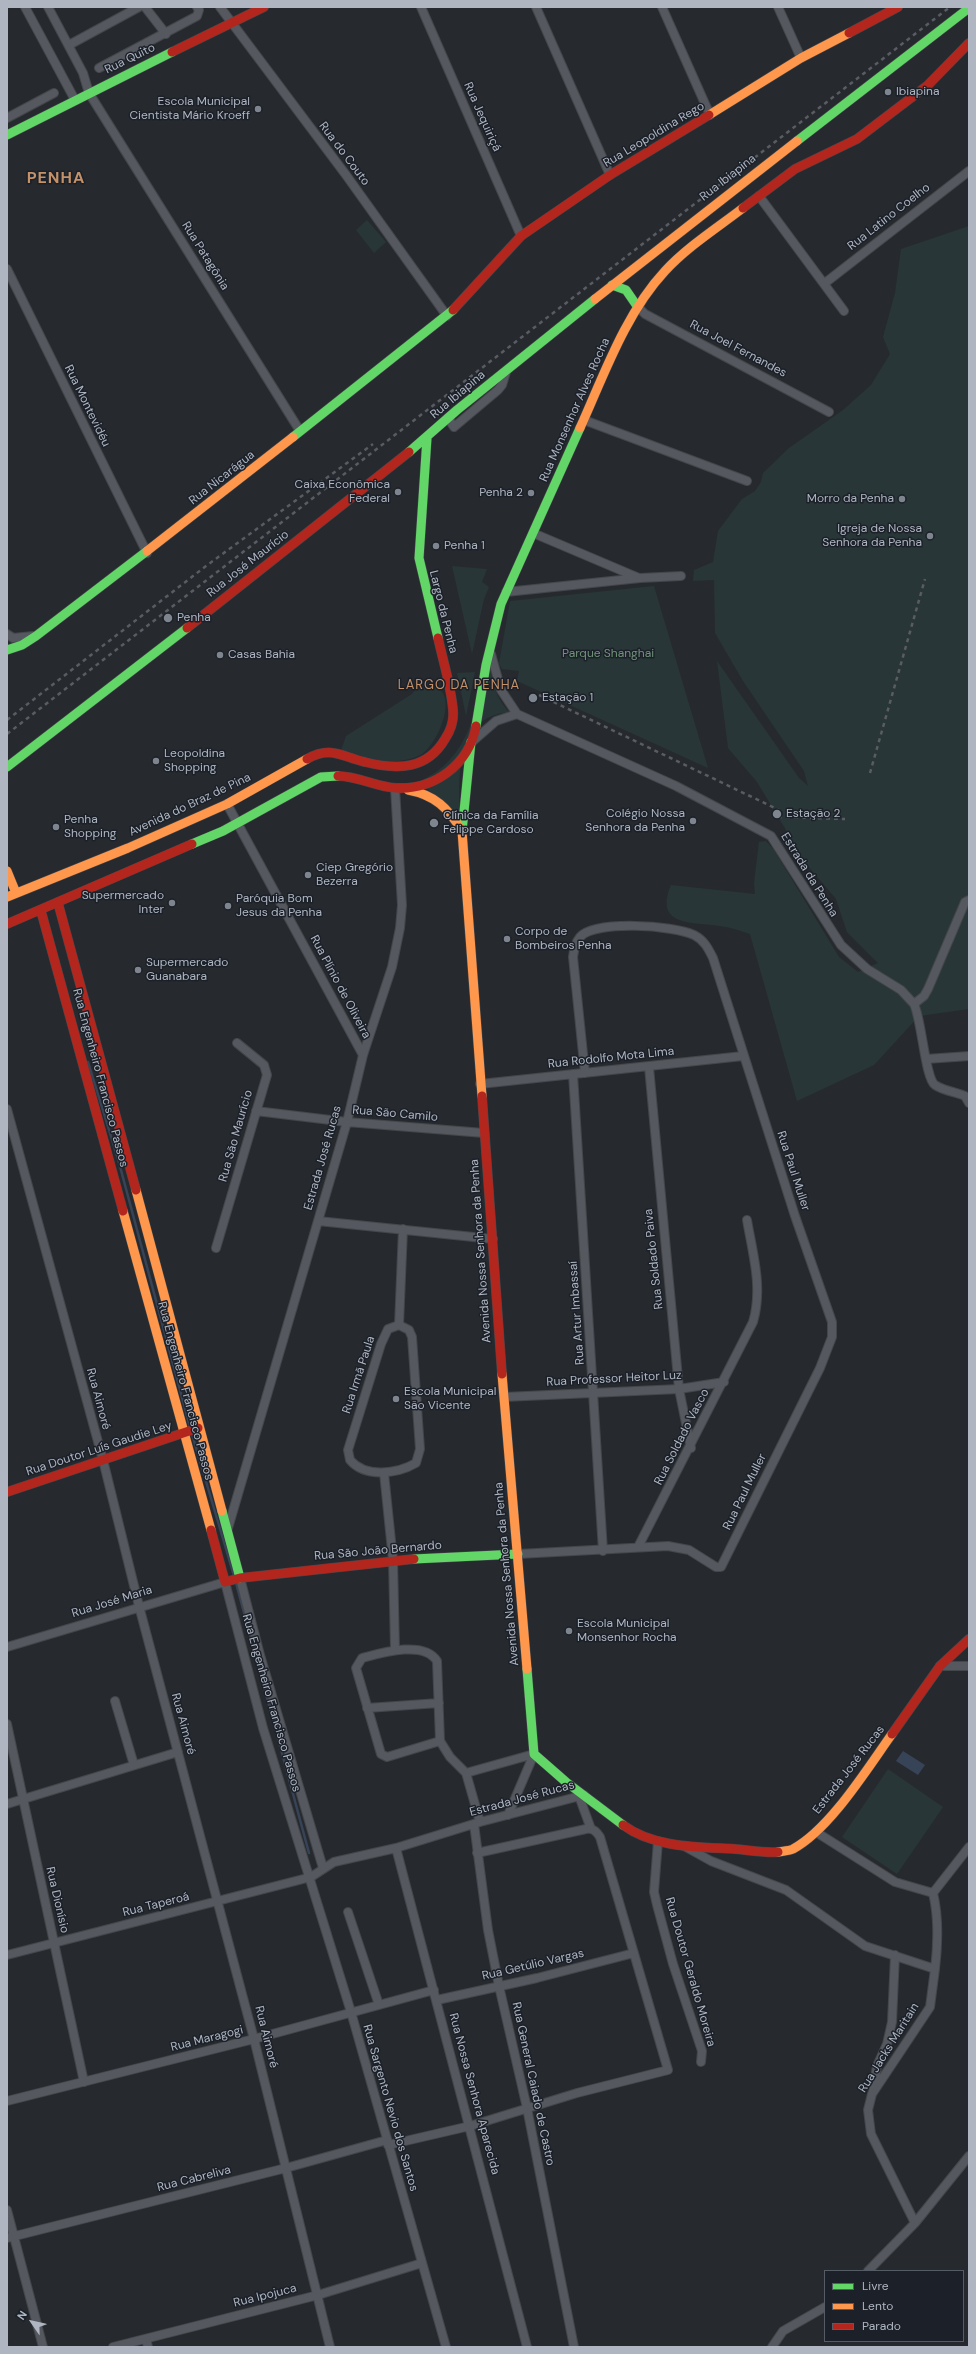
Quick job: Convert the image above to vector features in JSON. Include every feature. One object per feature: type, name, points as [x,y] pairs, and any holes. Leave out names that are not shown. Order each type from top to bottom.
[{"type":"main road","name":"Rua Quito","points":[[7,135],[89,92],[264,7]]},
{"type":"main road","name":"Rua Leopoldina Rego","points":[[447,316],[521,236],[610,175],[801,58],[895,8]]},
{"type":"main road","name":"Rua Ibiapina","points":[[427,438],[448,418],[612,285],[969,8]]},
{"type":"main road","points":[[759,196],[804,164],[857,139],[928,85],[969,43]]},
{"type":"main road","name":"Rua Monsenhor Alves Rocha","points":[[506,592],[637,306],[665,271],[686,252],[759,196]]},
{"type":"main road","points":[[612,285],[629,293],[637,306]]},
{"type":"main road","name":"Rua Nicarágua","points":[[7,650],[22,645],[36,636],[146,553],[447,316]]},
{"type":"main road","name":"Largo da Penha","points":[[406,766],[418,764],[438,751],[446,740],[453,721],[450,690],[419,558],[427,438]]},
{"type":"main road","name":"Rua José Maurício","points":[[7,767],[47,738],[427,438]]},
{"type":"main road","points":[[462,831],[471,742],[490,650],[506,592]]},
{"type":"main road","points":[[7,924],[41,911],[239,823],[321,777],[348,776],[395,788],[422,786],[449,773],[460,762],[471,742]]},
{"type":"main road","name":"Avenida do Braz de Pina","points":[[7,897],[128,848],[227,804],[317,753],[337,752],[364,762],[397,767],[406,766]]},
{"type":"main road","name":"Avenida Nossa Senhora da Penha","points":[[395,788],[430,794],[447,806],[462,831],[504,1396],[534,1754]]},
{"type":"main road","points":[[7,871],[16,893]]},
{"type":"main road","name":"Rua Engenheiro Francisco Passos","points":[[58,903],[69,944],[123,1179],[191,1431],[228,1528],[233,1579]]},
{"type":"main road","name":"Rua Engenheiro Francisco Passos","points":[[41,911],[123,1179],[191,1431],[233,1579]]},
{"type":"main road","points":[[52,949],[69,944]]},
{"type":"main road","name":"Rua Doutor Luís Gaudie Ley","points":[[7,1492],[191,1431]]},
{"type":"main road","name":"Rua São João Bernardo","points":[[233,1579],[392,1560],[518,1554]]},
{"type":"main road","name":"Estrada José Rucas","points":[[581,1796],[630,1830],[658,1841],[684,1846],[782,1852],[798,1846],[816,1832],[851,1791],[940,1666],[969,1639]]},
{"type":"main road","points":[[534,1754],[581,1796]]},
{"type":"street","points":[[25,7],[75,100]]},
{"type":"street","name":"Rua Patagônia","points":[[48,7],[83,73],[89,92],[300,431]]},
{"type":"street","points":[[69,45],[139,7]]},
{"type":"street","points":[[145,7],[166,34]]},
{"type":"street","points":[[99,68],[166,34],[197,16],[199,10],[197,7]]},
{"type":"street","name":"Rua do Couto","points":[[220,7],[447,316]]},
{"type":"street","name":"Rua Jequiriçá","points":[[420,7],[521,236]]},
{"type":"street","points":[[536,7],[610,175]]},
{"type":"street","points":[[662,7],[710,115]]},
{"type":"street","points":[[778,7],[801,58]]},
{"type":"street","points":[[7,118],[54,93]]},
{"type":"street","name":"Rua Latino Coelho","points":[[825,283],[969,171]]},
{"type":"street","points":[[759,196],[825,283],[844,311]]},
{"type":"street","name":"Rua Montevidéu","points":[[7,270],[146,553]]},
{"type":"street","name":"Rua Joel Fernandes","points":[[637,306],[645,314],[829,412]]},
{"type":"street","name":"Rua Ibiapina","points":[[448,418],[454,427],[498,390],[502,385],[506,372]]},
{"type":"street","points":[[584,420],[747,481]]},
{"type":"street","points":[[532,533],[640,578]]},
{"type":"street","points":[[506,592],[640,578],[681,576]]},
{"type":"street","points":[[7,634],[20,638],[36,636]]},
{"type":"street","points":[[471,742],[496,721],[517,714],[501,690],[490,650]]},
{"type":"street","name":"Estrada da Penha","points":[[517,714],[676,786],[771,836],[841,946],[867,969],[901,990],[914,1004]]},
{"type":"street","name":"Estrada José Rucas","points":[[228,1528],[347,1122],[363,1055],[392,967],[400,928],[402,905],[395,788]]},
{"type":"street","name":"Rua Plínio de Oliveira","points":[[227,804],[239,823],[363,1055]]},
{"type":"street","points":[[967,901],[928,990],[924,996],[914,1004],[920,1020],[928,1071],[934,1085],[965,1096],[969,1103]]},
{"type":"street","name":"Rua Paul Muller","points":[[584,1073],[573,957],[576,944],[580,937],[587,932],[632,925],[652,926],[682,931],[703,941],[713,958],[743,1056],[832,1322],[832,1337],[828,1352],[723,1565],[716,1567],[689,1550],[668,1546],[638,1547]]},
{"type":"street","name":"Rua São Maurício","points":[[216,1248],[256,1111],[266,1070],[256,1057],[237,1043]]},
{"type":"street","name":"Rua Rodolfo Mota Lima","points":[[480,1084],[743,1056]]},
{"type":"street","points":[[926,1058],[969,1056]]},
{"type":"street","name":"Rua Soldado Paiva","points":[[649,1067],[679,1388],[691,1448]]},
{"type":"street","name":"Rua Artur Imbassaí","points":[[573,1074],[603,1551]]},
{"type":"street","name":"Rua Aimoré","points":[[7,1109],[103,1460],[139,1606],[254,2039],[330,2347]]},
{"type":"street","name":"Rua São Camilo","points":[[256,1111],[347,1122],[484,1133]]},
{"type":"street","points":[[318,1220],[493,1239]]},
{"type":"street","name":"Rua Soldado Vasco","points":[[638,1547],[691,1448],[749,1332],[758,1302],[759,1287],[747,1220]]},
{"type":"street","points":[[399,1325],[403,1229]]},
{"type":"street","name":"Rua Irmã Paula","points":[[399,1325],[409,1330],[412,1338],[420,1449],[416,1463],[409,1467],[384,1472],[356,1468],[350,1460],[348,1450],[380,1344],[388,1329],[399,1325]]},
{"type":"street","name":"Rua Professor Heitor Luz","points":[[504,1396],[679,1388],[724,1382]]},
{"type":"street","points":[[384,1472],[392,1560],[395,1649]]},
{"type":"street","points":[[518,1554],[603,1551],[638,1547]]},
{"type":"street","name":"Rua José Maria","points":[[7,1647],[139,1606],[233,1579]]},
{"type":"street","name":"Rua Engenheiro Francisco Passos","points":[[233,1579],[260,1655],[324,1868]]},
{"type":"street","name":"Rua Engenheiro Francisco Passos","points":[[233,1579],[263,1728],[311,1876]]},
{"type":"street","points":[[440,1741],[384,1757],[381,1754],[356,1668],[357,1663],[362,1658],[395,1649],[426,1652],[434,1657],[437,1661],[440,1741],[450,1757],[466,1773],[534,1754]]},
{"type":"street","points":[[940,1666],[969,1666]]},
{"type":"street","points":[[115,1701],[134,1766]]},
{"type":"street","points":[[367,1708],[439,1702]]},
{"type":"street","name":"Rua Dionísio","points":[[7,1724],[84,2082]]},
{"type":"street","points":[[7,1804],[178,1752]]},
{"type":"street","points":[[508,1815],[534,1754]]},
{"type":"street","name":"Rua General Caiado de Castro","points":[[466,1773],[477,1823],[478,1854],[488,1930],[499,1986],[527,2108],[574,2347]]},
{"type":"street","points":[[581,1796],[589,1829],[600,1837],[634,1953]]},
{"type":"street","name":"Estrada José Rucas","points":[[311,1876],[334,1862],[396,1848],[477,1823],[581,1796]]},
{"type":"street","points":[[478,1854],[589,1829]]},
{"type":"street","points":[[816,1832],[895,1882],[933,1893],[969,1846]]},
{"type":"street","name":"Rua Doutor Geraldo Moreira","points":[[658,1841],[654,1892],[673,1964],[702,2050],[701,2062]]},
{"type":"street","points":[[684,1846],[711,1861],[786,1890],[865,1946],[935,1969]]},
{"type":"street","name":"Rua Nossa Senhora Aparecida","points":[[396,1848],[527,2347]]},
{"type":"street","name":"Rua Taperoá","points":[[7,1955],[311,1876]]},
{"type":"street","name":"Rua Sargento Nevio dos Santos","points":[[311,1876],[446,2347]]},
{"type":"street","name":"Rua Jacks Maritain","points":[[915,2223],[871,2134],[868,2110],[872,2094],[930,2007],[938,1947],[936,1905],[933,1893]]},
{"type":"street","points":[[348,1912],[379,2005]]},
{"type":"street","name":"Rua Getúlio Vargas","points":[[437,2000],[634,1953]]},
{"type":"street","name":"Rua Cabreliva","points":[[10,2237],[387,2143],[470,2126],[577,2093],[668,2070],[634,1953]]},
{"type":"street","points":[[872,2094],[877,2066],[887,2044],[892,2022],[895,1955]]},
{"type":"street","name":"Rua Maragogi","points":[[7,2101],[254,2039],[434,1990]]},
{"type":"street","points":[[869,2270],[915,2223],[969,2156]]},
{"type":"street","points":[[7,2210],[10,2237],[43,2347]]},
{"type":"street","name":"Rua Ipojuca","points":[[113,2347],[318,2295],[422,2263]]},
{"type":"street","points":[[772,2347],[783,2331],[824,2308]]},
{"type":"street","points":[[146,2338],[148,2347]]},
{"type":"green space","points":[[367,220],[386,242],[374,253],[356,230]]},
{"type":"green space","points":[[969,226],[969,1009],[919,1016],[874,1065],[797,1101],[750,934],[735,929],[679,920],[667,909],[667,899],[671,885],[755,894],[754,883],[759,842],[766,841],[774,850],[839,957],[858,972],[878,963],[847,932],[836,899],[796,852],[789,835],[757,782],[728,748],[717,661],[799,778],[808,786],[804,771],[743,681],[715,633],[714,580],[693,581],[694,570],[713,562],[718,531],[742,499],[755,491],[761,482],[763,473],[789,448],[843,410],[871,385],[890,354],[883,337],[895,293],[901,249]]},
{"type":"green space","points":[[452,566],[487,569],[482,582],[489,587],[484,599],[472,654]]},
{"type":"green space","name":"Parque Shanghai","points":[[654,586],[708,768],[517,681],[519,671],[502,669],[499,663],[510,601]]},
{"type":"green space","points":[[490,658],[496,693],[509,712],[491,716],[478,726],[469,738],[463,754],[460,770],[460,822],[420,781],[437,771],[451,759],[461,745],[475,712]]},
{"type":"green space","points":[[475,672],[466,716],[457,673]]},
{"type":"green space","points":[[421,681],[426,681],[442,691],[445,700],[444,717],[441,726],[437,735],[422,754],[407,760],[389,761],[373,759],[341,751],[346,736],[412,694]]},
{"type":"green space","points":[[888,1769],[943,1807],[897,1874],[842,1837]]},
{"type":"water","points":[[903,1751],[925,1765],[918,1775],[896,1761]]},
{"type":"waterway","points":[[88,1062],[118,1159],[190,1427]]},
{"type":"waterway","points":[[192,1434],[234,1576]]},
{"type":"waterway","points":[[236,1583],[309,1853]]},
{"type":"railway","points":[[7,734],[950,7]]},
{"type":"railway","points":[[7,720],[206,566],[373,444]]},
{"type":"railway","points":[[870,773],[925,579]]},
{"type":"railway","points":[[539,695],[779,810]]},
{"type":"railway","points":[[778,817],[845,819]]},
{"type":"traffic: fast","points":[[797,141],[969,8]]},
{"type":"traffic: fast","points":[[7,135],[172,52]]},
{"type":"traffic: fast","points":[[612,285],[626,290],[637,306]]},
{"type":"traffic: fast","points":[[409,452],[457,410],[595,299]]},
{"type":"traffic: fast","points":[[293,437],[453,310]]},
{"type":"traffic: fast","points":[[476,726],[486,665],[501,604],[580,428]]},
{"type":"traffic: fast","points":[[427,438],[419,558],[438,638]]},
{"type":"traffic: fast","points":[[7,650],[22,645],[36,636],[147,551]]},
{"type":"traffic: fast","points":[[7,767],[187,628]]},
{"type":"traffic: fast","points":[[462,831],[471,742]]},
{"type":"traffic: fast","points":[[192,844],[223,831],[321,777],[338,776]]},
{"type":"traffic: fast","points":[[222,1511],[240,1578]]},
{"type":"traffic: fast","points":[[414,1559],[518,1554]]},
{"type":"traffic: fast","points":[[527,1669],[534,1754],[566,1782],[623,1825]]},
{"type":"traffic: slow","points":[[709,115],[801,58],[849,33]]},
{"type":"traffic: slow","points":[[595,299],[797,141]]},
{"type":"traffic: slow","points":[[580,428],[616,346],[638,306],[651,288],[665,271],[683,254],[743,208]]},
{"type":"traffic: slow","points":[[147,551],[293,437]]},
{"type":"traffic: slow","points":[[7,897],[128,848],[227,804],[307,759]]},
{"type":"traffic: slow","points":[[408,790],[426,795],[440,804],[446,809],[462,831],[482,1096]]},
{"type":"traffic: slow","points":[[7,871],[16,893]]},
{"type":"traffic: slow","points":[[136,1190],[222,1511]]},
{"type":"traffic: slow","points":[[123,1211],[211,1530]]},
{"type":"traffic: slow","points":[[502,1374],[527,1669]]},
{"type":"traffic: slow","points":[[778,1852],[793,1849],[821,1828],[847,1797],[892,1734]]},
{"type":"traffic: jam","points":[[172,52],[264,7]]},
{"type":"traffic: jam","points":[[849,33],[898,7]]},
{"type":"traffic: jam","points":[[743,208],[795,169],[857,139],[928,85],[969,43]]},
{"type":"traffic: jam","points":[[453,310],[521,236],[610,175],[709,115]]},
{"type":"traffic: jam","points":[[187,628],[409,452]]},
{"type":"traffic: jam","points":[[307,759],[315,755],[330,752],[377,765],[400,766],[420,762],[429,757],[438,749],[449,732],[452,725],[453,714],[449,683],[438,638]]},
{"type":"traffic: jam","points":[[338,776],[345,776],[381,786],[396,788],[410,788],[424,785],[436,780],[458,763],[472,740],[476,726]]},
{"type":"traffic: jam","points":[[7,924],[192,844]]},
{"type":"traffic: jam","points":[[58,903],[136,1190]]},
{"type":"traffic: jam","points":[[41,911],[123,1211]]},
{"type":"traffic: jam","points":[[482,1096],[502,1374]]},
{"type":"traffic: jam","points":[[7,1492],[198,1428]]},
{"type":"traffic: jam","points":[[211,1530],[225,1582],[240,1578],[414,1559]]},
{"type":"traffic: jam","points":[[892,1734],[940,1666],[969,1639]]},
{"type":"traffic: jam","points":[[623,1825],[635,1833],[648,1838],[677,1845],[778,1852]]},
{"type":"place","name":"Ibiapina","points":[[888,92]]},
{"type":"place","name":"Escola Municipal Cientista Mário Kroeff","points":[[258,109]]},
{"type":"place","name":"Caixa Econômica Federal","points":[[398,492]]},
{"type":"place","name":"Penha 2","points":[[531,493]]},
{"type":"place","name":"Morro da Penha","points":[[902,499]]},
{"type":"place","name":"Igreja de Nossa Senhora da Penha","points":[[930,536]]},
{"type":"place","name":"Penha 1","points":[[436,546]]},
{"type":"place","name":"Penha","points":[[168,618]]},
{"type":"place","name":"Casas Bahia","points":[[220,655]]},
{"type":"place","name":"Estação 1","points":[[533,698]]},
{"type":"place","name":"Leopoldina Shopping","points":[[156,761]]},
{"type":"place","name":"Estação 2","points":[[777,814]]},
{"type":"place","name":"Colégio Nossa Senhora da Penha","points":[[693,821]]},
{"type":"place","name":"Clínica da Família Felippe Cardoso","points":[[434,823]]},
{"type":"place","name":"Penha Shopping","points":[[56,827]]},
{"type":"place","name":"Ciep Gregório Bezerra","points":[[308,875]]},
{"type":"place","name":"Supermercado Inter","points":[[172,903]]},
{"type":"place","name":"Paróquia Bom Jesus da Penha","points":[[228,906]]},
{"type":"place","name":"Corpo de Bombeiros Penha","points":[[507,939]]},
{"type":"place","name":"Supermercado Guanabara","points":[[138,970]]},
{"type":"place","name":"Escola Municipal São Vicente","points":[[396,1399]]},
{"type":"place","name":"Escola Municipal Monsenhor Rocha","points":[[569,1631]]},
{"type":"district","name":"PENHA","points":[[56,179]]},
{"type":"district","name":"LARGO DA PENHA","points":[[459,686]]}]
